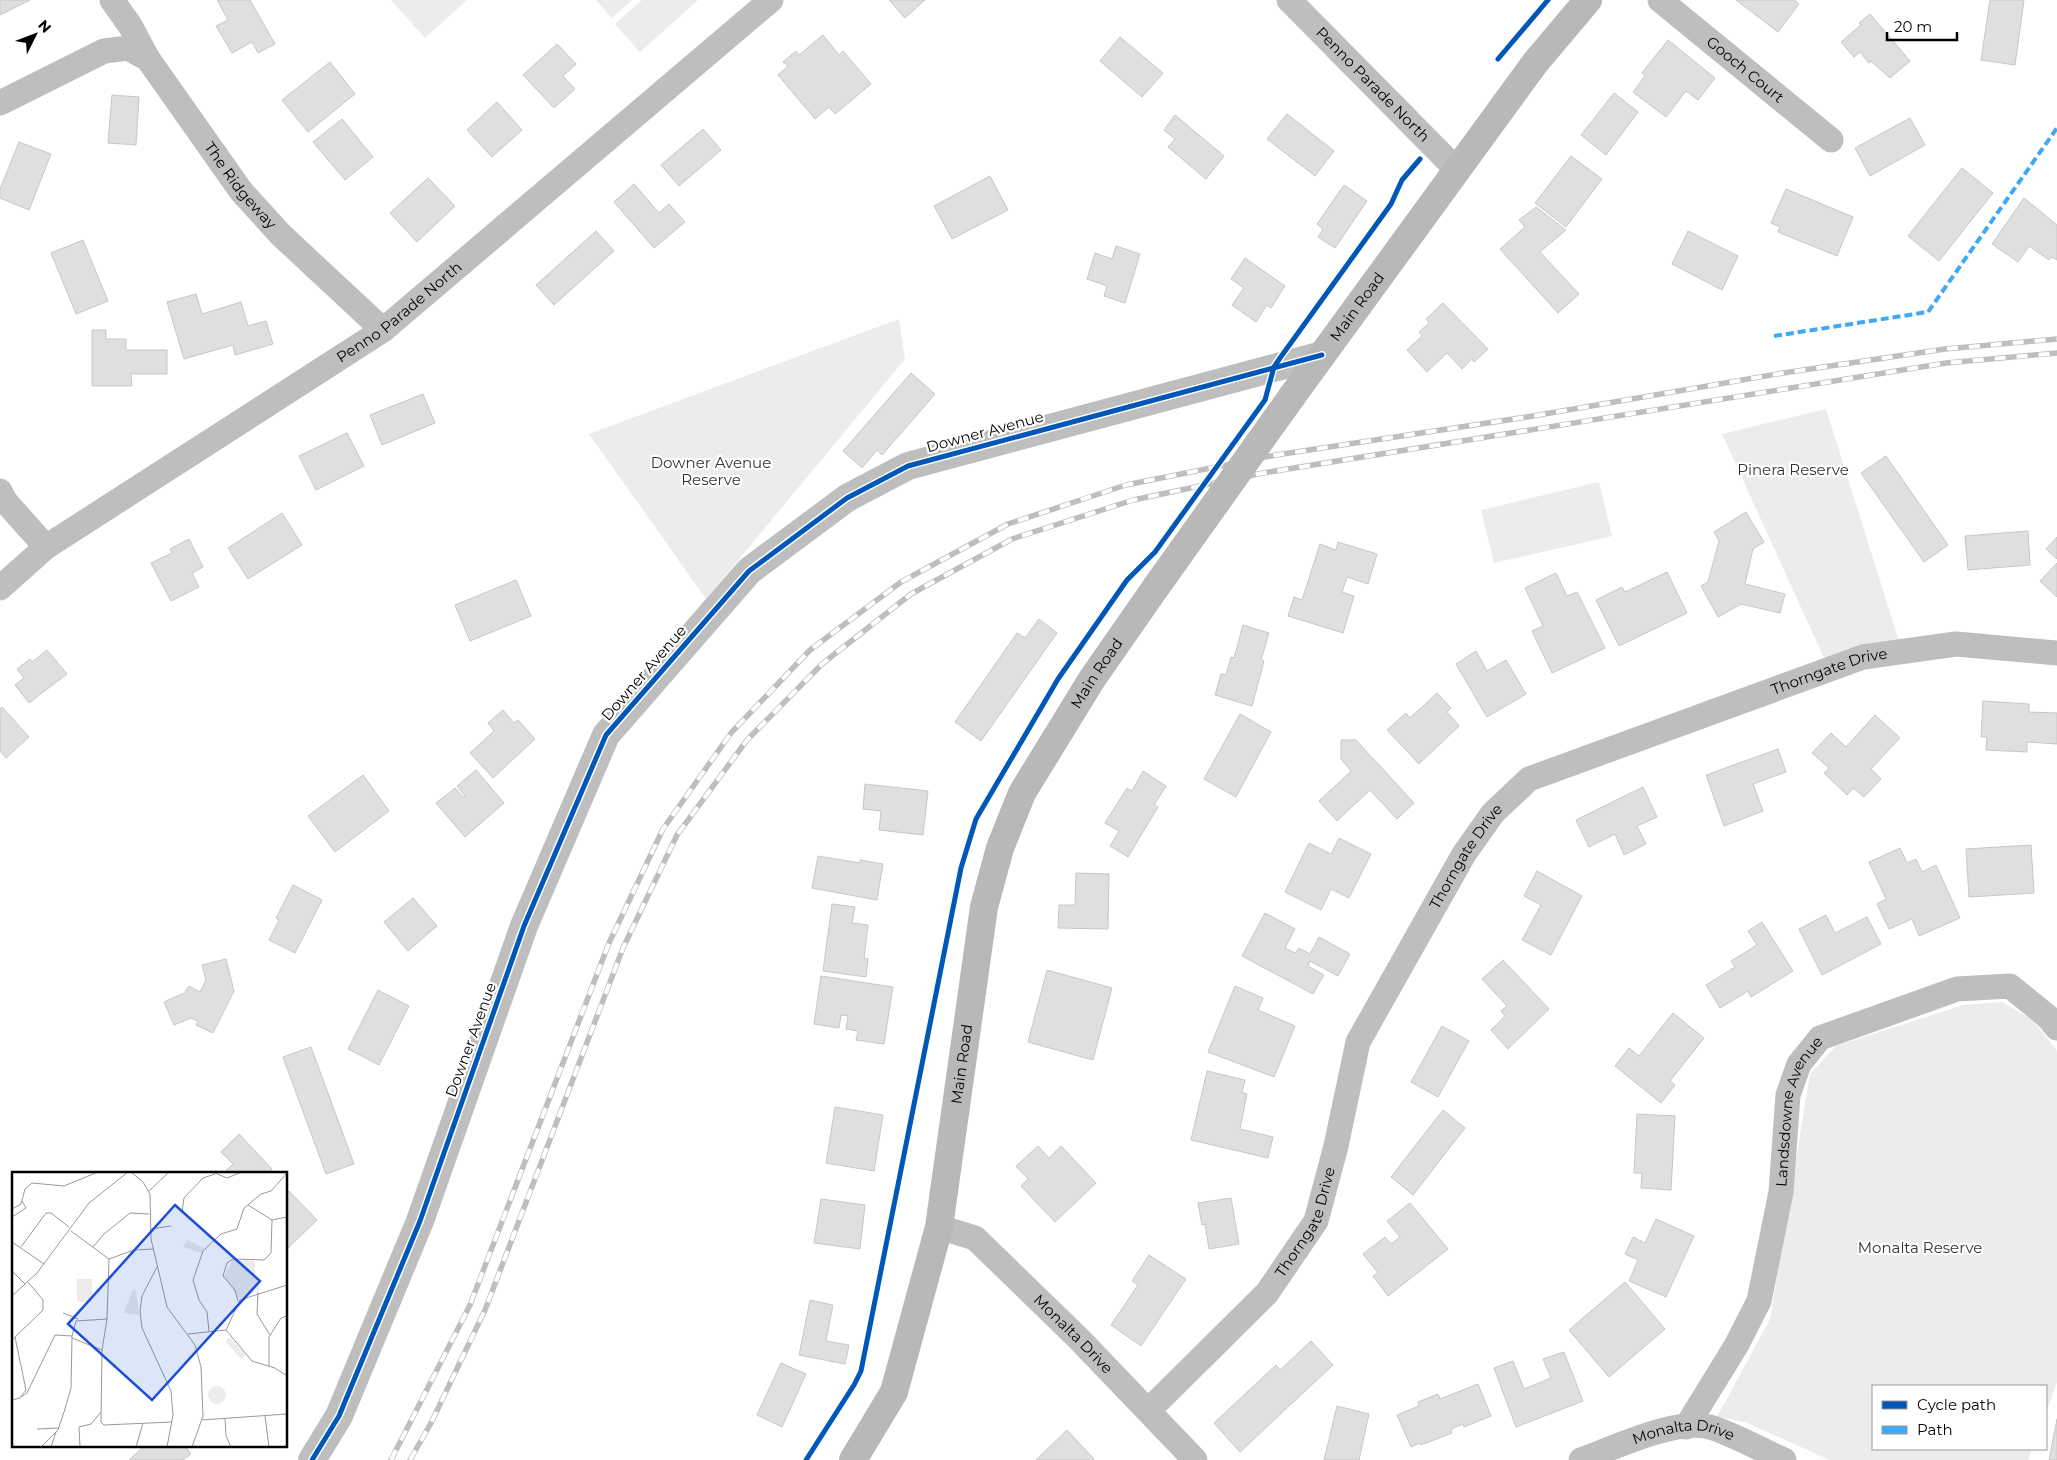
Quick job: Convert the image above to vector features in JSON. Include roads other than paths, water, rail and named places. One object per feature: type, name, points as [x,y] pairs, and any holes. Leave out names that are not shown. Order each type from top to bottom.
[{"type":"main road","name":"Main Road","points":[[853,1460],[894,1392],[939,1227],[984,906],[1000,848],[1022,793],[1092,678],[1293,395],[1535,62],[1588,0]]},
{"type":"street","points":[[112,0],[131,27],[148,59]]},
{"type":"street","name":"Penno Parade North","points":[[0,588],[46,547],[383,330],[771,0]]},
{"type":"street","name":"Penno Parade North","points":[[1289,0],[1456,169]]},
{"type":"street","name":"Gooch Court","points":[[1660,0],[1831,140]]},
{"type":"street","name":"The Ridgeway","points":[[0,102],[104,51],[128,48],[148,59],[241,192],[280,235],[383,330]]},
{"type":"street","name":"Downer Avenue","points":[[312,1460],[340,1416],[420,1221],[524,926],[606,735],[749,571],[847,498],[908,466],[1322,355]]},
{"type":"street","points":[[0,492],[4,501],[46,547]]},
{"type":"street","name":"Thorngate Drive","points":[[1149,1410],[1267,1293],[1316,1221],[1336,1146],[1358,1042],[1464,854],[1493,813],[1529,779],[1863,657],[1956,644],[2057,653]]},
{"type":"street","name":"Landsdowne Avenue","points":[[1686,1427],[1736,1346],[1759,1301],[1781,1192],[1788,1095],[1799,1064],[1820,1038],[1957,989],[2010,986],[2048,1017],[2057,1028]]},
{"type":"street","name":"Monalta Drive","points":[[939,1227],[976,1238],[1149,1410],[1196,1460]]},
{"type":"street","name":"Monalta Drive","points":[[1581,1460],[1660,1430],[1686,1427],[1712,1427],[1784,1460]]},
{"type":"railway","points":[[391,1460],[470,1305],[609,943],[663,829],[731,733],[810,650],[901,582],[1008,524],[1126,485],[1276,455],[1527,417],[1783,373],[1945,349],[2057,339]]},
{"type":"railway","points":[[410,1460],[431,1423],[485,1310],[623,948],[677,835],[747,740],[822,664],[911,594],[1012,539],[1133,500],[1263,473],[1946,363],[2057,353]]},
{"type":"park label","name":"Pinera Reserve","points":[[1793,470]]},
{"type":"park label","name":"Downer Avenue Reserve","points":[[711,472]]},
{"type":"park label","name":"Monalta Reserve","points":[[1920,1248]]}]
